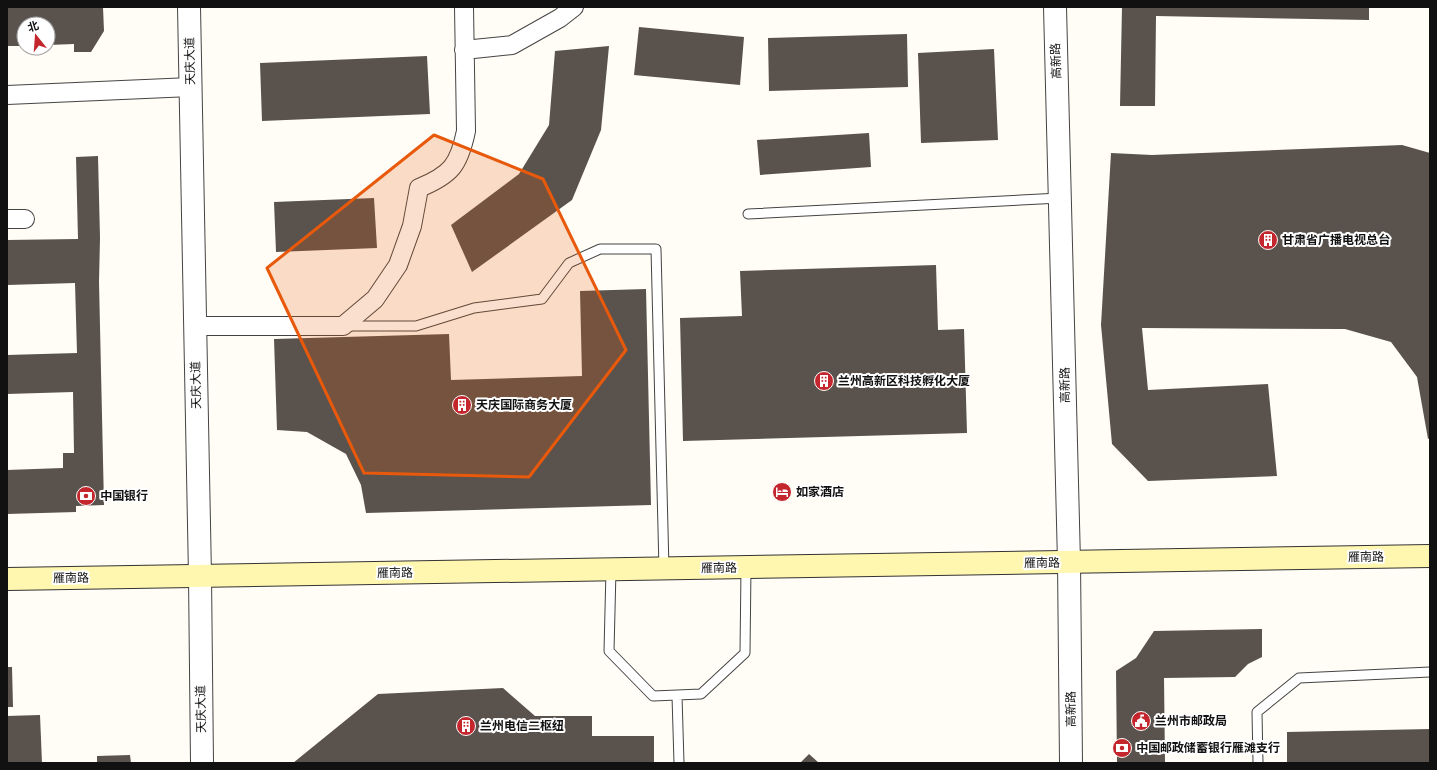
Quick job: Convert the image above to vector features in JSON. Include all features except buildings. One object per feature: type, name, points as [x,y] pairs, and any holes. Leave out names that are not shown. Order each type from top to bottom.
[{"type":"main road","name":"雁南路","points":[[7,580],[1430,556]]},
{"type":"street","name":"天庆大道","points":[[189,7],[200,576],[202,763]]},
{"type":"street","points":[[195,326],[343,326],[375,299],[398,265],[412,226],[419,188],[437,180],[452,168],[462,151],[466,131],[464,7]]},
{"type":"street","points":[[464,50],[512,45],[560,18],[574,7]]},
{"type":"street","name":"高新路","points":[[1055,7],[1069,562],[1071,763]]},
{"type":"street","points":[[7,95],[190,87]]},
{"type":"street","points":[[7,219],[25,219]]},
{"type":"lane","points":[[748,214],[1060,198]]},
{"type":"lane","points":[[343,326],[416,326],[474,308],[542,299],[569,263],[600,249],[656,250],[664,569]]},
{"type":"lane","points":[[611,570],[609,651],[653,696],[677,696],[701,694],[745,653],[746,568]]},
{"type":"lane","points":[[1258,763],[1257,712],[1299,678],[1430,672]]},
{"type":"lane","points":[[677,696],[679,763]]},
{"type":"highlighted area","points":[[434,135],[543,179],[626,350],[529,477],[364,473],[267,268]]},
{"type":"place","name":"甘肃省广播电视总台","points":[[1268,240]]},
{"type":"place","name":"兰州高新区科技孵化大厦","points":[[824,381]]},
{"type":"place","name":"天庆国际商务大厦","points":[[462,405]]},
{"type":"place","name":"如家酒店","points":[[782,492]]},
{"type":"place","name":"中国银行","points":[[86,496]]},
{"type":"place","name":"兰州市邮政局","points":[[1141,721]]},
{"type":"place","name":"兰州电信二枢纽","points":[[466,726]]},
{"type":"place","name":"中国邮政储蓄银行雁滩支行","points":[[1122,748]]}]
